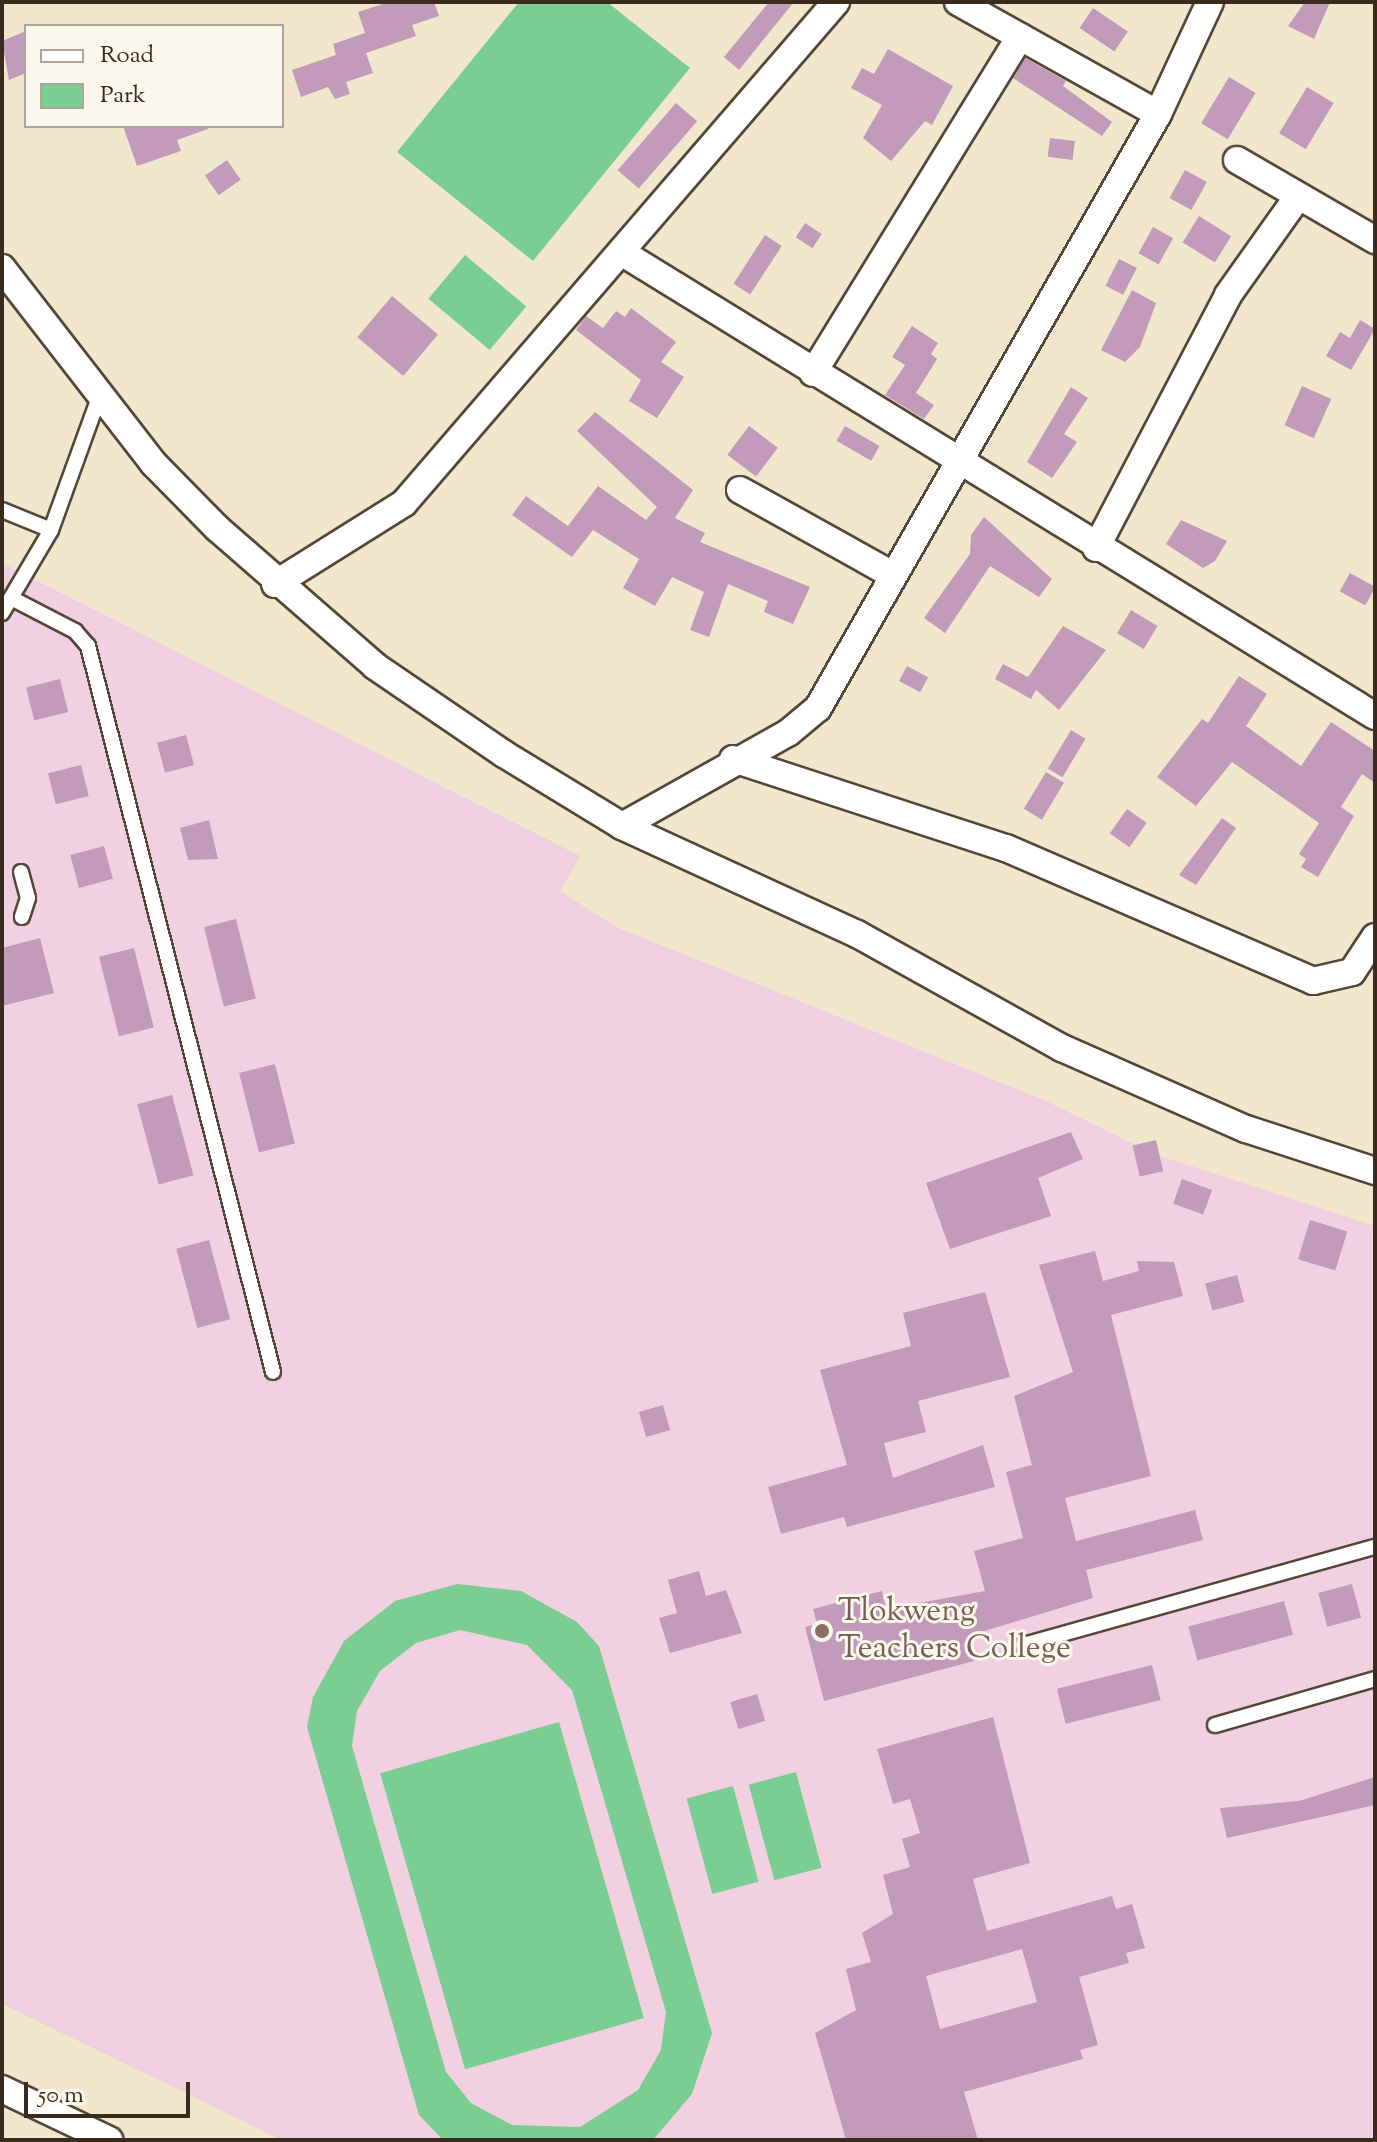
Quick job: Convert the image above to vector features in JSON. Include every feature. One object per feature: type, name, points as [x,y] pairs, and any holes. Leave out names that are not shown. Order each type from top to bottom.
[{"type":"street","points":[[275,584],[404,503],[836,2]]},
{"type":"street","points":[[958,2],[1158,114]]},
{"type":"street","points":[[622,826],[733,759],[788,733],[818,708],[891,574],[1158,114],[1210,2]]},
{"type":"street","points":[[813,373],[1020,36]]},
{"type":"street","points":[[1237,160],[1297,198],[1375,240]]},
{"type":"street","points":[[1096,548],[1228,295],[1297,198]]},
{"type":"street","points":[[621,252],[956,463],[1375,716]]},
{"type":"street","points":[[2,268],[154,464],[275,584],[375,666],[622,826],[857,934],[1062,1048],[1246,1129],[1375,1171]]},
{"type":"street","points":[[740,490],[891,574]]},
{"type":"street","points":[[733,759],[1006,848],[1313,981],[1352,972],[1375,937]]},
{"type":"street","points":[[2,2089],[109,2140]]},
{"type":"lane","points":[[2,613],[15,600],[51,530],[100,395]]},
{"type":"lane","points":[[2,510],[51,530]]},
{"type":"lane","points":[[15,600],[75,631],[88,646],[273,1372]]},
{"type":"lane","points":[[21,872],[28,898],[22,917]]},
{"type":"lane","points":[[1023,1645],[1375,1547]]},
{"type":"lane","points":[[1215,1725],[1375,1679]]},
{"type":"shaded area","name":"Tlokweng Teachers College","points":[[2,563],[580,856],[560,891],[616,927],[1044,1100],[1154,1154],[1375,1226],[1375,2140],[282,2140],[2,2004]]},
{"type":"green space","points":[[519,2],[607,2],[690,68],[533,261],[397,152]]},
{"type":"green space","points":[[465,255],[526,306],[490,350],[428,299]]},
{"type":"green space","points":[[457,1584],[521,1591],[577,1622],[599,1646],[712,2033],[692,2094],[653,2140],[443,2140],[419,2115],[307,1727],[313,1697],[344,1641],[395,1601]],"holes":[[[460,1630],[527,1645],[572,1690],[666,2012],[661,2050],[638,2090],[580,2127],[512,2125],[471,2103],[446,2072],[352,1746],[357,1711],[380,1671],[416,1643]]]},
{"type":"green space","points":[[559,1722],[644,2018],[465,2069],[380,1773]]},
{"type":"green space","points":[[796,1772],[822,1868],[774,1880],[749,1785]]},
{"type":"green space","points":[[733,1786],[759,1882],[712,1894],[687,1798]]},
{"type":"building","points":[[389,2],[434,2],[439,16],[412,25],[416,36],[366,53],[373,73],[346,82],[350,94],[335,99],[328,87],[301,97],[292,70],[336,55],[333,44],[365,33],[358,12]]},
{"type":"building","points":[[769,2],[794,2],[739,70],[724,57]]},
{"type":"building","points":[[1305,2],[1330,2],[1314,39],[1288,26]]},
{"type":"building","points":[[1093,8],[1128,31],[1114,51],[1080,28]]},
{"type":"building","points":[[24,32],[24,74],[9,80],[2,41]]},
{"type":"building","points":[[888,49],[953,86],[932,125],[925,121],[891,161],[863,138],[882,105],[851,88],[862,68],[874,74]]},
{"type":"building","points":[[1025,58],[1066,81],[1063,86],[1112,122],[1102,136],[1013,78]]},
{"type":"building","points":[[1229,77],[1256,93],[1228,139],[1201,123]]},
{"type":"building","points":[[1307,87],[1334,103],[1306,149],[1279,133]]},
{"type":"building","points":[[676,103],[697,121],[639,189],[618,170]]},
{"type":"building","points":[[124,128],[208,128],[177,140],[181,151],[137,166]]},
{"type":"building","points":[[1050,138],[1075,141],[1072,160],[1048,157]]},
{"type":"building","points":[[227,160],[241,180],[219,195],[205,175]]},
{"type":"building","points":[[1185,170],[1207,182],[1191,210],[1169,198]]},
{"type":"building","points":[[1199,216],[1231,236],[1215,262],[1183,242]]},
{"type":"building","points":[[805,223],[822,234],[813,248],[796,237]]},
{"type":"building","points":[[1153,227],[1173,238],[1159,264],[1138,253]]},
{"type":"building","points":[[765,235],[782,246],[750,295],[733,284]]},
{"type":"building","points":[[1119,259],[1137,268],[1123,295],[1105,286]]},
{"type":"building","points":[[1132,290],[1156,303],[1140,347],[1125,362],[1101,350]]},
{"type":"building","points":[[392,296],[438,335],[403,376],[357,337]]},
{"type":"building","points":[[631,308],[676,342],[661,362],[684,377],[657,418],[629,401],[641,380],[576,330],[586,316],[603,328],[616,311],[625,317]]},
{"type":"building","points":[[1360,320],[1375,329],[1351,370],[1326,356],[1340,332],[1350,338]]},
{"type":"building","points":[[912,326],[938,343],[931,354],[937,359],[916,393],[934,405],[924,419],[885,395],[905,365],[892,357]]},
{"type":"building","points":[[1302,386],[1331,399],[1314,438],[1285,425]]},
{"type":"building","points":[[1071,387],[1088,398],[1064,434],[1077,442],[1052,478],[1027,462]]},
{"type":"building","points":[[595,412],[693,490],[675,518],[705,533],[700,542],[810,587],[793,624],[764,612],[768,601],[728,584],[709,637],[690,630],[704,592],[672,577],[655,606],[623,588],[639,559],[593,530],[572,557],[512,515],[526,496],[568,526],[598,486],[646,520],[657,507],[577,431]]},
{"type":"building","points":[[749,426],[778,448],[756,476],[727,455]]},
{"type":"building","points":[[845,426],[880,446],[871,461],[836,441]]},
{"type":"building","points":[[984,517],[1052,579],[1039,597],[990,566],[945,633],[924,618],[970,554],[971,535]]},
{"type":"building","points":[[1181,520],[1227,541],[1215,561],[1203,568],[1166,544]]},
{"type":"building","points":[[1350,573],[1375,587],[1365,605],[1340,591]]},
{"type":"building","points":[[1131,610],[1158,626],[1144,649],[1117,633]]},
{"type":"building","points":[[1063,626],[1106,650],[1059,710],[1036,690],[1031,699],[995,679],[1003,664],[1028,677]]},
{"type":"building","points":[[907,666],[928,677],[920,692],[899,681]]},
{"type":"building","points":[[1239,676],[1267,694],[1246,726],[1301,766],[1331,722],[1375,751],[1375,783],[1362,774],[1341,807],[1354,816],[1318,877],[1301,867],[1306,859],[1299,854],[1319,823],[1232,762],[1196,806],[1157,777],[1202,719],[1208,723]]},
{"type":"building","points":[[60,679],[68,712],[34,720],[26,687]]},
{"type":"building","points":[[1071,730],[1086,739],[1062,777],[1048,769]]},
{"type":"building","points":[[186,735],[194,765],[165,773],[157,743]]},
{"type":"building","points":[[81,765],[89,796],[56,804],[48,773]]},
{"type":"building","points":[[1046,772],[1064,783],[1042,820],[1024,809]]},
{"type":"building","points":[[1127,809],[1147,823],[1129,847],[1110,834]]},
{"type":"building","points":[[1222,818],[1236,828],[1196,885],[1179,875]]},
{"type":"building","points":[[209,820],[218,859],[188,860],[180,828]]},
{"type":"building","points":[[104,846],[113,879],[79,888],[70,855]]},
{"type":"building","points":[[236,919],[256,999],[224,1007],[204,927]]},
{"type":"building","points":[[40,938],[54,993],[2,1006],[2,948]]},
{"type":"building","points":[[134,948],[154,1028],[119,1036],[99,957]]},
{"type":"building","points":[[275,1064],[295,1144],[259,1153],[239,1073]]},
{"type":"building","points":[[172,1095],[193,1175],[159,1184],[137,1104]]},
{"type":"building","points":[[1071,1132],[1083,1159],[1038,1178],[1051,1216],[950,1249],[926,1183]]},
{"type":"building","points":[[1156,1140],[1163,1171],[1140,1177],[1133,1145]]},
{"type":"building","points":[[1182,1179],[1212,1190],[1203,1214],[1173,1203]]},
{"type":"building","points":[[1310,1220],[1347,1231],[1335,1271],[1298,1259]]},
{"type":"building","points":[[209,1240],[230,1319],[197,1328],[176,1249]]},
{"type":"building","points":[[1095,1251],[1103,1281],[1139,1271],[1137,1261],[1174,1262],[1183,1296],[1111,1315],[1151,1476],[1065,1498],[1076,1541],[1195,1510],[1203,1540],[1086,1570],[1093,1598],[968,1636],[974,1661],[824,1701],[805,1627],[817,1624],[813,1609],[882,1591],[886,1609],[985,1591],[974,1551],[1023,1538],[1006,1472],[1032,1465],[1014,1396],[1073,1372],[1039,1265]]},
{"type":"building","points":[[1237,1275],[1244,1302],[1212,1311],[1205,1284]]},
{"type":"building","points":[[985,1292],[1010,1377],[918,1401],[926,1432],[884,1443],[893,1478],[983,1445],[995,1487],[847,1527],[844,1517],[781,1534],[768,1487],[847,1465],[820,1370],[911,1346],[903,1313]]},
{"type":"building","points":[[663,1405],[670,1430],[646,1437],[639,1412]]},
{"type":"building","points":[[699,1571],[706,1596],[726,1590],[742,1633],[670,1653],[659,1618],[677,1613],[668,1580]]},
{"type":"building","points":[[1352,1584],[1361,1618],[1327,1627],[1318,1593]]},
{"type":"building","points":[[1284,1601],[1293,1635],[1197,1660],[1188,1627]]},
{"type":"building","points":[[1152,1665],[1161,1700],[1066,1724],[1057,1689]]},
{"type":"building","points":[[757,1694],[765,1721],[738,1729],[730,1702]]},
{"type":"building","points":[[993,1717],[1030,1863],[973,1879],[987,1931],[1112,1896],[1116,1909],[1132,1904],[1145,1948],[1126,1953],[1129,1963],[1079,1977],[1098,2045],[1080,2050],[1083,2059],[964,2092],[978,2140],[846,2140],[815,2033],[856,2010],[846,1969],[871,1962],[862,1933],[893,1914],[883,1875],[910,1867],[902,1839],[920,1833],[910,1799],[893,1804],[877,1749]],"holes":[[[1022,1949],[1037,2002],[940,2029],[926,1976]]]},
{"type":"building","points":[[1375,1777],[1375,1805],[1227,1838],[1220,1808],[1299,1801]]},
{"type":"place","name":"Tlokweng Teachers College","points":[[822,1631]]}]
